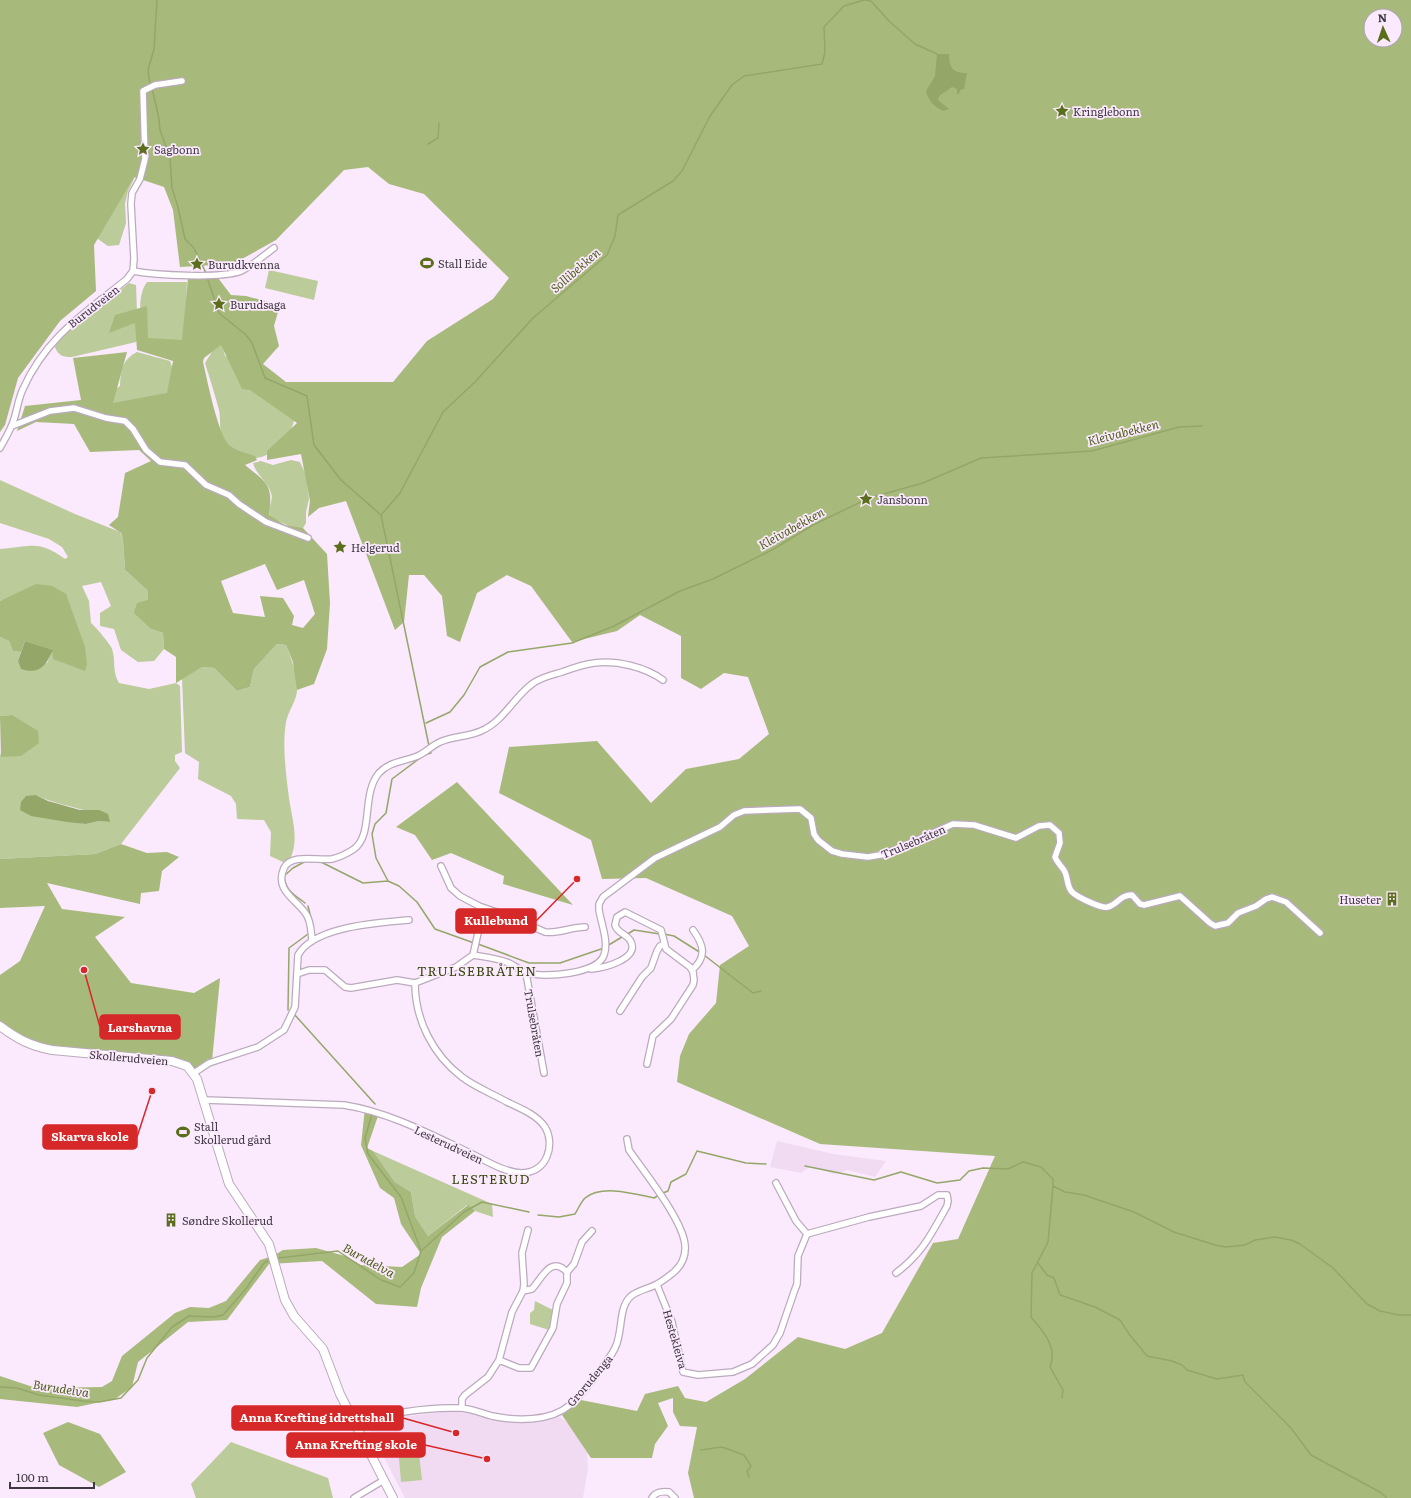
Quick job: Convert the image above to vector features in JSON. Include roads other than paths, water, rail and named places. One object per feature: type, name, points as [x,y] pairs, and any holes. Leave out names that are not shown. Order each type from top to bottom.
[{"type":"street","points":[[182,81],[167,82],[148,88],[145,159],[140,179],[132,193],[131,204],[133,271],[162,275],[226,275],[242,271],[274,248]]},
{"type":"street","name":"Burudveien","points":[[0,448],[12,426],[22,390],[40,359],[59,334],[76,318],[127,279],[133,271]]},
{"type":"street","points":[[12,426],[50,411],[74,408],[106,418],[125,421],[133,429],[146,450],[160,462],[185,465],[206,485],[229,495],[239,504],[266,522],[308,538]]},
{"type":"street","points":[[312,935],[306,914],[284,890],[282,879],[285,867],[291,861],[332,859],[354,849],[361,840],[363,834],[368,799],[378,775],[384,767],[423,752],[441,742],[473,734],[489,727],[502,716],[533,683],[543,678],[584,665],[607,662],[636,667],[655,674],[663,680]]},
{"type":"street","name":"Trulsebråten","points":[[589,969],[595,966],[604,956],[605,945],[599,910],[599,904],[603,897],[655,858],[720,827],[734,815],[744,811],[757,809],[800,809],[812,818],[814,834],[818,840],[827,847],[842,854],[868,857],[886,854],[953,824],[981,826],[1013,838],[1039,826],[1050,825],[1059,833],[1060,842],[1055,857],[1066,874],[1070,889],[1075,895],[1101,908],[1112,906],[1122,896],[1127,895],[1132,895],[1140,904],[1144,905],[1180,896],[1210,923],[1222,926],[1228,923],[1238,913],[1256,906],[1272,897],[1286,902],[1320,933]]},
{"type":"street","points":[[441,866],[451,888],[460,896],[479,906],[508,916],[545,932],[551,933],[575,927],[585,927]]},
{"type":"street","points":[[297,974],[309,970],[325,970],[344,987],[351,988],[397,980],[415,983],[456,967],[473,955],[478,933],[479,906]]},
{"type":"street","name":"Trulsebråten","points":[[473,955],[500,960],[526,973],[538,976],[554,975],[614,964],[630,951],[632,946],[629,938],[616,929],[615,925],[617,917],[621,913],[627,912],[659,928],[662,933],[664,944],[670,953],[692,970]]},
{"type":"street","points":[[393,1498],[340,1394],[323,1348],[294,1316],[285,1300],[269,1244],[229,1184],[204,1100],[194,1073],[209,1063],[258,1048],[281,1033],[294,1013],[298,955],[312,935],[361,925],[409,920]]},
{"type":"street","points":[[647,1064],[654,1036],[671,1019],[693,985],[694,976],[692,970],[701,960],[702,954],[700,943],[693,930]]},
{"type":"street","points":[[620,1011],[642,977],[651,968],[657,951],[660,946],[664,944]]},
{"type":"street","name":"Trulsebråten","points":[[526,973],[544,1073]]},
{"type":"street","name":"Lesterudveien","points":[[204,1100],[344,1105],[365,1108],[384,1114],[409,1125],[505,1170],[529,1173],[539,1168],[549,1151],[548,1135],[542,1123],[527,1112],[463,1078],[444,1060],[432,1044],[422,1024],[416,1005],[415,983]]},
{"type":"street","name":"Skollerudveien","points":[[0,1026],[17,1038],[37,1047],[52,1050],[172,1061],[187,1066],[194,1073]]},
{"type":"street","name":"Grorudenga","points":[[356,1425],[373,1418],[395,1413],[462,1408],[493,1416],[520,1419],[539,1418],[564,1409],[578,1396],[615,1349],[620,1334],[624,1308],[630,1296],[657,1284],[682,1264],[685,1255],[685,1245],[676,1220],[629,1150],[627,1139]]},
{"type":"street","points":[[776,1183],[796,1221],[807,1234],[869,1217],[921,1206],[927,1204],[938,1195],[947,1195],[947,1206],[924,1246],[896,1273]]},
{"type":"street","points":[[462,1408],[462,1399],[465,1395],[488,1377],[499,1360],[512,1312],[523,1291],[522,1253],[528,1230]]},
{"type":"street","points":[[499,1360],[520,1368],[531,1368],[553,1328],[557,1304],[567,1283],[567,1272],[574,1264],[582,1242],[592,1231]]},
{"type":"street","name":"Hestekleiva","points":[[657,1284],[672,1322],[683,1372],[698,1375],[719,1374],[743,1368],[752,1364],[777,1340],[794,1292],[798,1256],[807,1234]]},
{"type":"street","points":[[523,1291],[532,1290],[549,1268],[554,1266],[563,1268],[567,1272]]},
{"type":"street","points":[[354,1498],[384,1480]]},
{"type":"street","points":[[652,1498],[657,1493],[664,1491],[669,1492],[675,1498]]},
{"type":"waterway","points":[[150,85],[148,70],[154,49],[157,0]]},
{"type":"waterway","name":"Sollibekken","points":[[381,515],[400,493],[443,412],[475,382],[533,318],[607,255],[615,236],[618,215],[673,181],[682,171],[710,116],[732,85],[744,76],[822,64],[825,52],[824,27],[844,6],[864,0]]},
{"type":"waterway","name":"Sollibekken","points":[[865,0],[871,1],[889,21],[915,44],[937,54]]},
{"type":"waterway","points":[[152,88],[160,130],[170,158],[172,188],[185,239],[194,248],[206,273]]},
{"type":"waterway","points":[[428,144],[438,138],[439,123]]},
{"type":"waterway","points":[[207,277],[219,313],[246,335],[252,343],[265,378],[307,396],[314,445],[341,480],[381,515],[429,746]]},
{"type":"waterway","name":"Kleivabekken","points":[[426,723],[450,712],[464,695],[480,667],[508,652],[572,643],[614,626],[680,591],[713,579],[772,550],[813,525],[869,498],[923,483],[981,458],[1092,451],[1179,427],[1202,426]]},
{"type":"waterway","points":[[424,755],[431,753],[430,750]]},
{"type":"waterway","points":[[420,758],[392,779],[386,813],[375,824],[372,834],[376,858],[388,881],[399,886],[417,902],[435,929],[474,943]]},
{"type":"waterway","name":"Burudelva","points":[[305,903],[288,889],[284,876],[293,868],[306,861]]},
{"type":"waterway","name":"Burudelva","points":[[321,862],[363,883],[388,881]]},
{"type":"waterway","name":"Burudelva","points":[[308,906],[311,918]]},
{"type":"waterway","points":[[626,935],[634,930],[660,934]]},
{"type":"waterway","name":"Burudelva","points":[[288,1010],[289,948],[308,934]]},
{"type":"waterway","points":[[664,934],[674,936],[701,953]]},
{"type":"waterway","points":[[607,946],[622,937]]},
{"type":"waterway","points":[[478,944],[529,963],[560,963],[604,948]]},
{"type":"waterway","points":[[704,955],[753,993],[761,991]]},
{"type":"waterway","name":"Burudelva","points":[[294,1014],[375,1104]]},
{"type":"waterway","name":"Burudelva","points":[[278,1258],[338,1251],[381,1280],[400,1287],[414,1273],[421,1251],[401,1197],[368,1154],[365,1138],[372,1114]]},
{"type":"waterway","points":[[663,1193],[668,1191],[671,1182],[686,1174],[697,1151],[746,1163],[766,1164]]},
{"type":"waterway","points":[[805,1166],[874,1180],[901,1172],[937,1183],[960,1180],[969,1171],[983,1168],[1008,1169],[1023,1162],[1041,1167],[1053,1179],[1053,1186],[1065,1192],[1084,1195],[1134,1212],[1174,1232],[1215,1245],[1226,1247],[1245,1245],[1255,1240],[1275,1237],[1291,1240],[1300,1244],[1333,1268],[1367,1304],[1380,1311],[1399,1315],[1411,1315]]},
{"type":"waterway","points":[[1053,1186],[1048,1242],[1032,1273],[1031,1317],[1051,1346],[1052,1360],[1050,1367],[1063,1390],[1062,1398]]},
{"type":"waterway","points":[[538,1215],[559,1217],[575,1214],[585,1198],[600,1192],[619,1191],[654,1198],[659,1195]]},
{"type":"waterway","points":[[421,1251],[464,1212],[482,1202],[529,1212]]},
{"type":"waterway","name":"Burudelva","points":[[0,1387],[17,1388],[39,1395],[83,1401],[99,1402],[121,1398],[138,1380],[147,1358],[172,1327],[189,1316],[214,1317],[223,1315],[245,1290],[264,1263],[269,1260]]},
{"type":"waterway","points":[[1038,1263],[1047,1275],[1054,1278],[1060,1295],[1095,1307],[1120,1320],[1129,1334],[1147,1356],[1172,1361],[1182,1365],[1187,1370],[1217,1379],[1243,1375],[1245,1382],[1291,1428],[1311,1455],[1380,1492],[1387,1498]]},
{"type":"waterway","points":[[701,1450],[721,1447],[744,1455],[751,1466],[747,1471],[749,1477]]},
{"type":"place","name":"Kringlebonn","points":[[1062,111]]},
{"type":"place","name":"Sagbonn","points":[[143,149]]},
{"type":"place","name":"Stall Eide","points":[[427,263]]},
{"type":"place","name":"Burudkvenna","points":[[197,264]]},
{"type":"place","name":"Burudsaga","points":[[219,304]]},
{"type":"place","name":"Jansbonn","points":[[866,499]]},
{"type":"place","name":"Helgerud","points":[[340,547]]},
{"type":"place","name":"Kullebund","points":[[577,879]]},
{"type":"place","name":"Huseter","points":[[1392,899]]},
{"type":"place","name":"Larshavna","points":[[84,970]]},
{"type":"place","name":"Skarva skole","points":[[152,1091]]},
{"type":"place","name":"Stall Skollerud gård","points":[[183,1132]]},
{"type":"place","name":"Søndre Skollerud","points":[[171,1220]]},
{"type":"place","name":"Anna Krefting idrettshall","points":[[456,1433]]},
{"type":"place","name":"Anna Krefting skole","points":[[487,1459]]},
{"type":"district","name":"TRULSEBRÅTEN","points":[[477,970]]},
{"type":"district","name":"LESTERUD","points":[[491,1178]]}]
